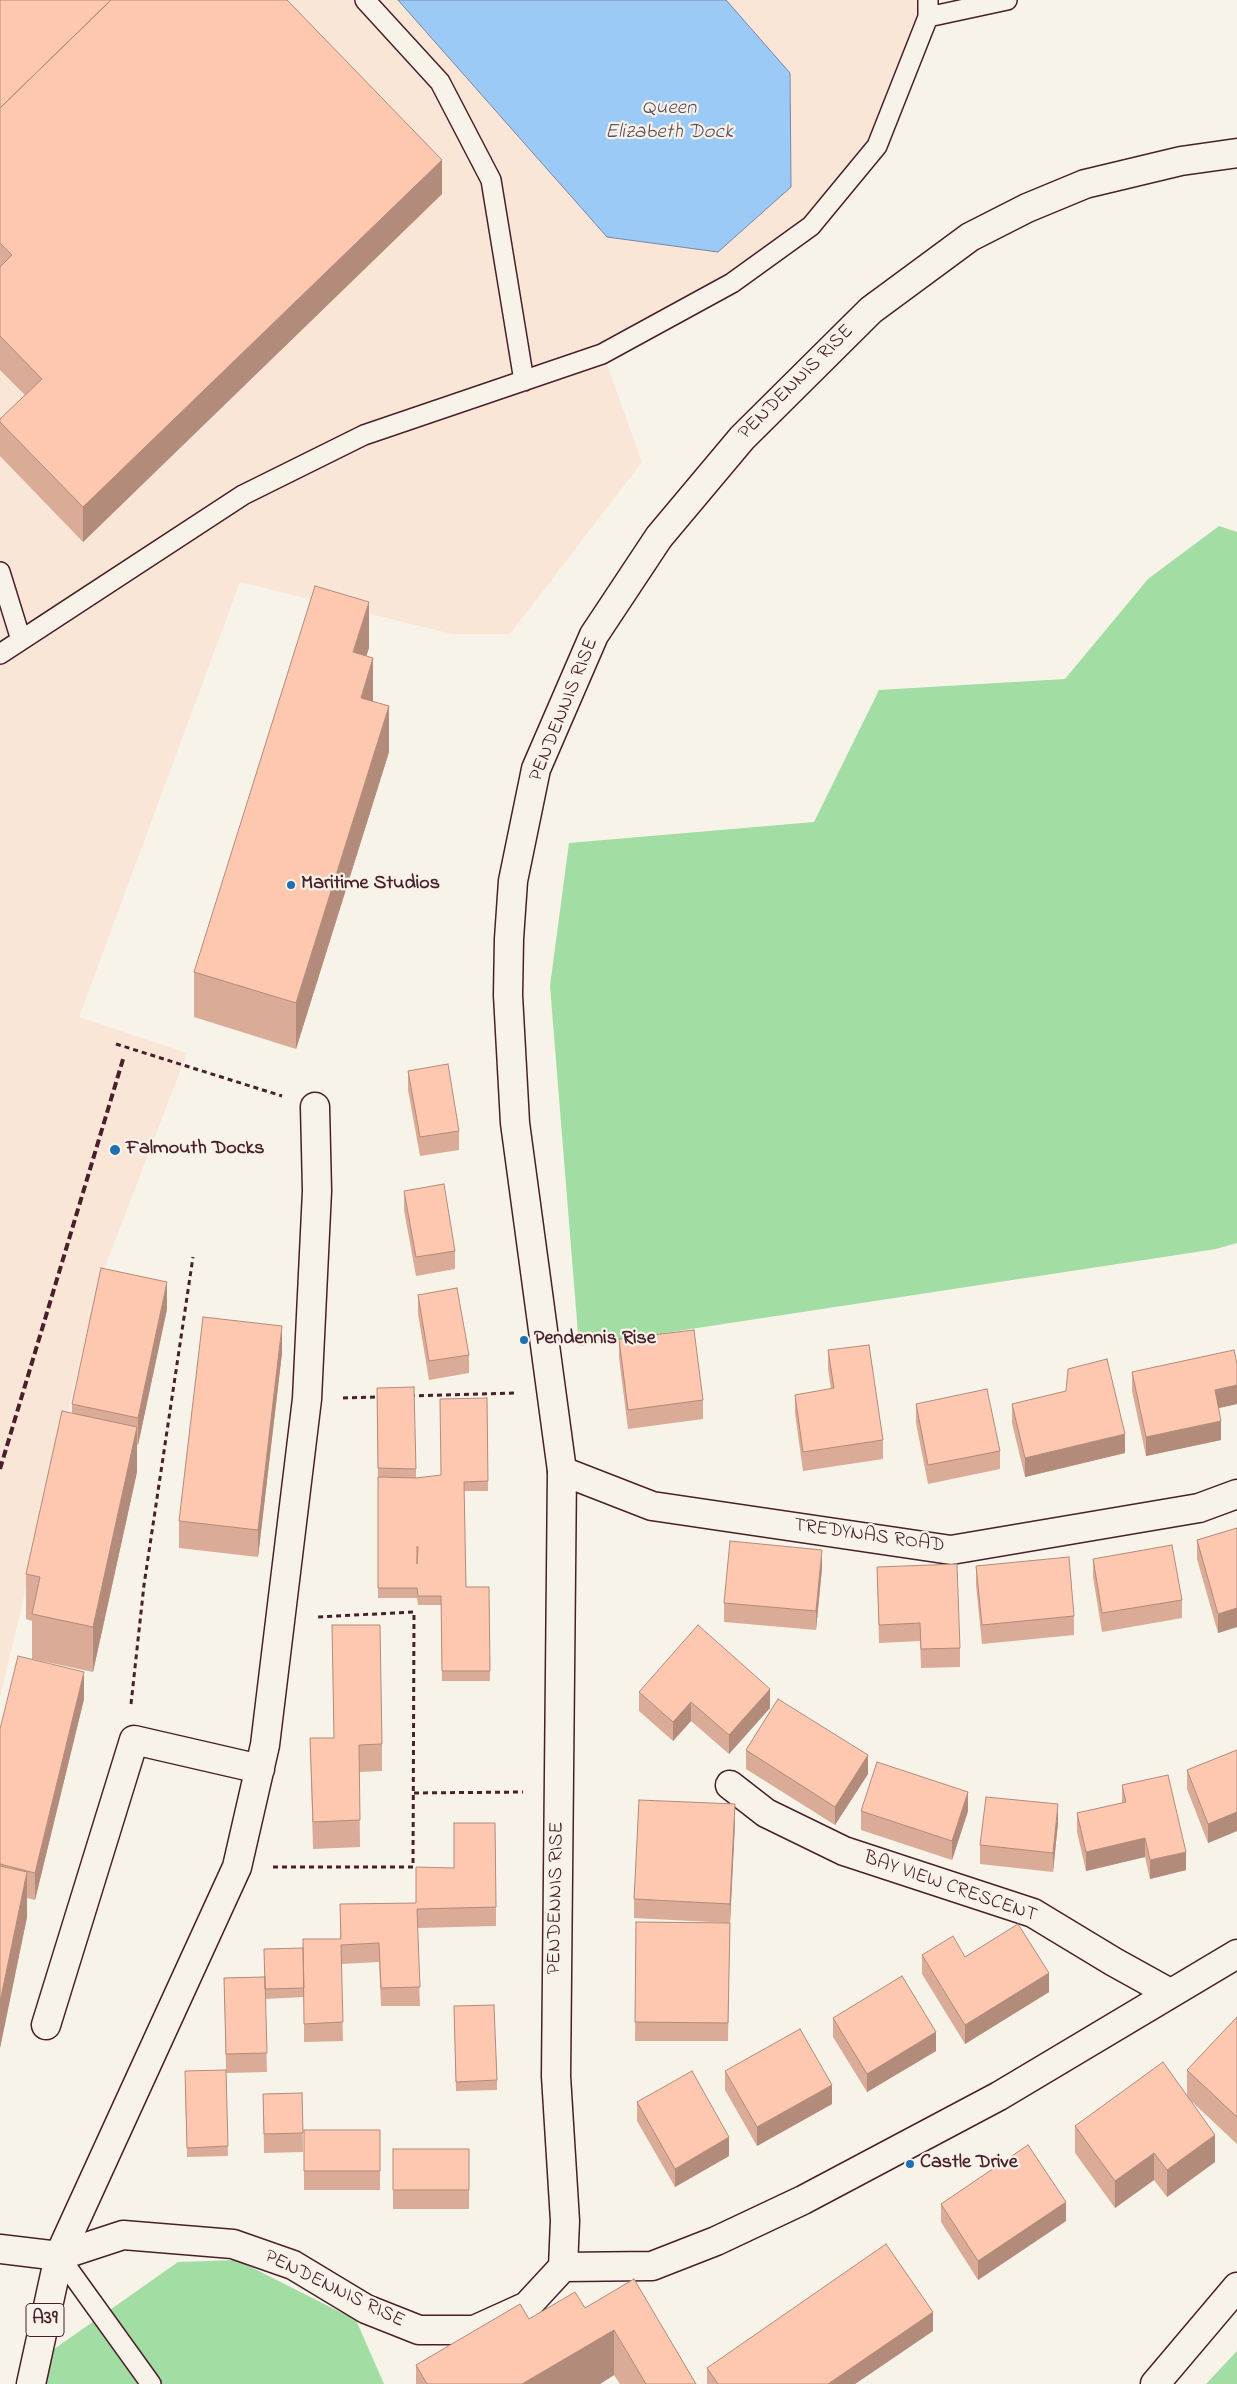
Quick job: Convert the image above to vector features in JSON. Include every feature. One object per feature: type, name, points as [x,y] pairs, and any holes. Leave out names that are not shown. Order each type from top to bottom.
[{"type":"street","name":"PENDENNIS RISE","points":[[59,2256],[123,2235],[233,2244],[293,2266],[366,2308],[419,2330],[474,2330],[527,2306],[563,2268],[565,2222],[556,2076],[562,1471],[515,1123],[508,996],[508,939],[513,881],[536,769],[594,635],[659,537],[742,438],[871,310],[970,237],[1027,208],[1085,184],[1181,161],[1237,154]]},
{"type":"street","points":[[0,2249],[59,2256],[237,1867],[266,1745],[307,1399],[317,1191],[316,1107]]},
{"type":"street","name":"TREDYNAS ROAD","points":[[562,1471],[652,1506],[951,1550],[1199,1508],[1237,1494]]},
{"type":"street","points":[[46,2025],[134,1740],[260,1769]]},
{"type":"street","name":"BAY VIEW CRESCENT","points":[[730,1784],[766,1813],[844,1851],[1033,1913],[1170,1993]]},
{"type":"street","points":[[563,2268],[652,2266],[716,2241],[803,2200],[999,2096],[1237,1954]]},
{"type":"street","name":"A39","points":[[31,2384],[59,2256]]},
{"type":"street","points":[[1155,2384],[1237,2287]]},
{"type":"lane","points":[[364,0],[440,82],[491,180],[524,381]]},
{"type":"lane","points":[[0,654],[243,495],[364,436],[602,354],[732,283],[811,226],[877,146],[928,9],[1007,0]]},
{"type":"lane","points":[[0,572],[21,640]]},
{"type":"lane","points":[[59,2256],[151,2384]]},
{"type":"path","points":[[116,1044],[316,1107]]},
{"type":"path","points":[[134,1740],[131,1709],[144,1585],[193,1257]]},
{"type":"path","points":[[405,1396],[551,1392]]},
{"type":"path","points":[[307,1399],[385,1397]]},
{"type":"path","points":[[237,1867],[412,1867],[414,1612],[280,1618]]},
{"type":"path","points":[[414,1794],[558,1792]]},
{"type":"shaded area","points":[[0,0],[918,0],[919,15],[873,144],[809,225],[730,281],[602,351],[642,462],[510,634],[452,634],[240,582],[79,1017],[187,1053],[98,1285],[0,1697]]},
{"type":"green space","points":[[1219,526],[1237,532],[1237,1243],[1216,1249],[579,1346],[550,986],[569,843],[814,822],[879,690],[1065,679],[1148,579]]},
{"type":"green space","points":[[237,2260],[356,2320],[384,2384],[29,2384],[37,2361],[178,2262]]},
{"type":"green space","points":[[1237,2351],[1237,2384],[1206,2384]]},
{"type":"water","name":"Queen Elizabeth Dock","points":[[398,0],[726,0],[790,73],[791,187],[718,252],[607,237]]},
{"type":"building","points":[[0,0],[111,0],[0,108]]},
{"type":"building","points":[[111,0],[287,0],[442,160],[83,507],[0,422],[0,419],[42,379],[0,336],[0,267],[12,255],[0,243],[0,108]]},
{"type":"building","name":"Maritime Studios","points":[[315,586],[369,602],[353,652],[373,658],[361,698],[389,706],[296,1003],[194,972]]},
{"type":"building","points":[[448,1064],[459,1131],[420,1137],[408,1071]]},
{"type":"building","points":[[444,1184],[455,1251],[416,1257],[404,1191]]},
{"type":"building","points":[[101,1268],[167,1282],[138,1418],[72,1404]]},
{"type":"building","points":[[457,1288],[469,1355],[429,1361],[418,1295]]},
{"type":"building","points":[[203,1317],[282,1326],[258,1530],[179,1521]]},
{"type":"building","points":[[694,1330],[703,1400],[628,1410],[619,1339]]},
{"type":"building","points":[[869,1345],[883,1440],[803,1452],[795,1395],[834,1388],[828,1350]]},
{"type":"building","points":[[1234,1350],[1237,1364],[1237,1385],[1215,1390],[1221,1421],[1146,1437],[1132,1372]]},
{"type":"building","points":[[1107,1359],[1125,1434],[1025,1458],[1012,1404],[1066,1391],[1068,1369]]},
{"type":"building","points":[[414,1387],[416,1469],[378,1468],[377,1388]]},
{"type":"building","points":[[987,1389],[1000,1451],[928,1465],[916,1404]]},
{"type":"building","points":[[487,1398],[488,1481],[464,1482],[466,1587],[489,1587],[490,1671],[442,1671],[441,1596],[418,1596],[417,1588],[378,1588],[378,1477],[416,1478],[441,1475],[440,1399]]},
{"type":"building","points":[[62,1411],[137,1427],[93,1627],[32,1614],[40,1577],[26,1574]]},
{"type":"building","points":[[1237,1528],[1237,1608],[1218,1614],[1197,1540]]},
{"type":"building","points":[[730,1541],[822,1550],[816,1611],[724,1603]]},
{"type":"building","points":[[1172,1545],[1182,1600],[1102,1613],[1093,1559]]},
{"type":"building","points":[[1069,1557],[1074,1616],[982,1625],[976,1566]]},
{"type":"building","points":[[957,1564],[960,1648],[921,1649],[920,1623],[879,1625],[877,1567]]},
{"type":"building","points":[[332,1625],[380,1625],[382,1744],[359,1745],[360,1820],[313,1822],[310,1738],[334,1738]]},
{"type":"building","points":[[698,1625],[770,1689],[729,1735],[691,1702],[673,1722],[639,1692]]},
{"type":"building","points":[[18,1656],[84,1672],[35,1873],[0,1864],[0,1729]]},
{"type":"building","points":[[778,1699],[868,1755],[835,1807],[746,1750]]},
{"type":"building","points":[[1237,1750],[1237,1812],[1208,1824],[1187,1770]]},
{"type":"building","points":[[877,1762],[968,1792],[952,1841],[861,1811]]},
{"type":"building","points":[[1168,1775],[1186,1852],[1150,1860],[1145,1838],[1086,1852],[1077,1813],[1126,1802],[1122,1785]]},
{"type":"building","points":[[986,1797],[1058,1804],[1053,1853],[980,1845]]},
{"type":"building","points":[[639,1800],[735,1804],[730,1904],[634,1899]]},
{"type":"building","points":[[454,1823],[495,1823],[496,1907],[417,1909],[420,1987],[381,1988],[379,1943],[341,1945],[343,2022],[304,2024],[303,1939],[341,1939],[340,1904],[416,1903],[416,1867],[454,1868]]},
{"type":"building","points":[[0,1866],[27,1872],[0,2002]]},
{"type":"building","points":[[636,1922],[730,1923],[728,2023],[635,2022]]},
{"type":"building","points":[[1018,1924],[1049,1973],[965,2025],[922,1955],[953,1936],[965,1957]]},
{"type":"building","points":[[303,1948],[304,1988],[265,1989],[264,1949]]},
{"type":"building","points":[[902,1976],[936,2032],[867,2074],[833,2018]]},
{"type":"building","points":[[265,1977],[267,2053],[226,2054],[224,1978]]},
{"type":"building","points":[[494,2005],[497,2080],[456,2082],[454,2006]]},
{"type":"building","points":[[1237,2017],[1237,2117],[1187,2070]]},
{"type":"building","points":[[800,2029],[832,2085],[757,2127],[725,2071]]},
{"type":"building","points":[[1163,2062],[1215,2135],[1167,2170],[1154,2153],[1115,2181],[1075,2126]]},
{"type":"building","points":[[226,2070],[228,2146],[187,2148],[185,2071]]},
{"type":"building","points":[[692,2071],[729,2137],[675,2169],[637,2102]]},
{"type":"building","points":[[302,2093],[303,2133],[264,2134],[263,2094]]},
{"type":"building","points":[[304,2130],[380,2130],[380,2171],[304,2171]]},
{"type":"building","points":[[1028,2145],[1066,2202],[978,2261],[941,2204]]},
{"type":"building","points":[[393,2149],[469,2149],[469,2190],[393,2190]]},
{"type":"building","points":[[886,2244],[933,2312],[828,2384],[718,2384],[707,2368]]},
{"type":"building","points":[[634,2279],[696,2384],[646,2384],[614,2330],[522,2384],[427,2384],[416,2365],[520,2304],[529,2319],[575,2292],[585,2308]]},
{"type":"railway","points":[[0,1469],[124,1056]]},
{"type":"place","name":"Maritime Studios","points":[[291,885]]},
{"type":"place","name":"Falmouth Docks","points":[[115,1150]]},
{"type":"place","name":"Pendennis Rise","points":[[524,1340]]},
{"type":"place","name":"Castle Drive","points":[[910,2164]]}]
